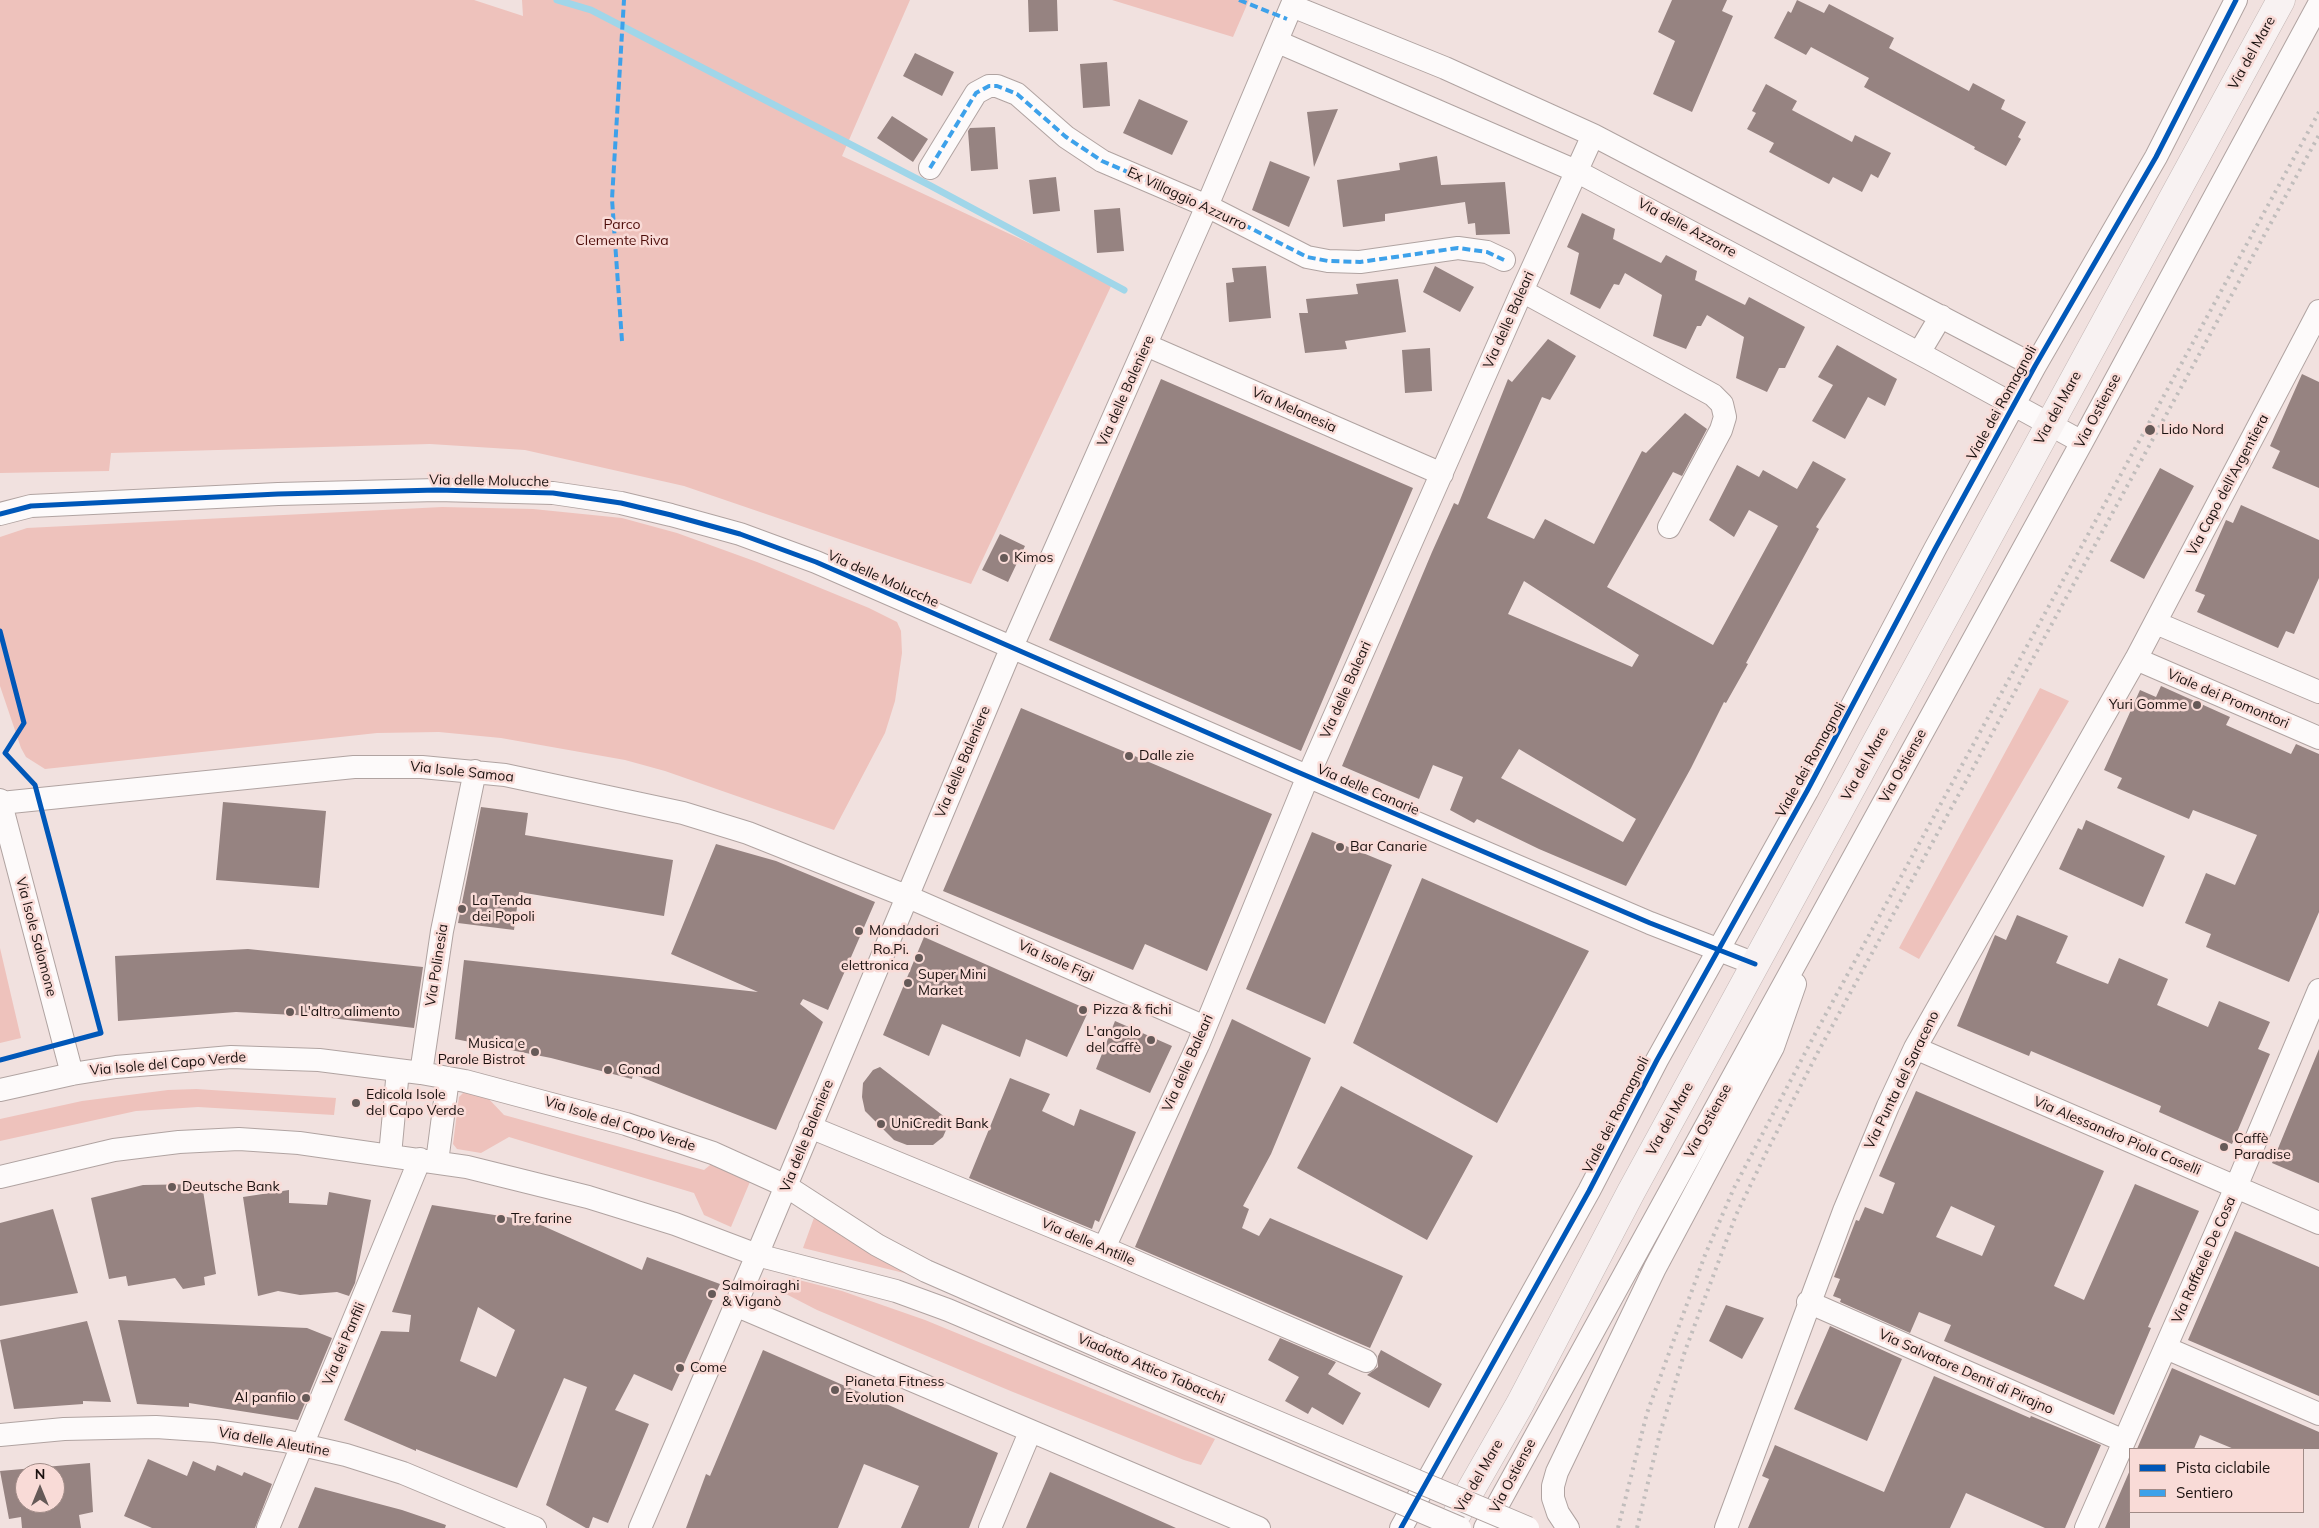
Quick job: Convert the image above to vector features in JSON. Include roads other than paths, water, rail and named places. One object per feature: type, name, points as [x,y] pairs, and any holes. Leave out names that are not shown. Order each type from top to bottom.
[{"type":"main road","name":"Via del Mare","points":[[1449,1528],[1520,1404],[1606,1238],[2281,0]]},
{"type":"street","name":"Viale dei Romagnoli","points":[[1401,1528],[1589,1191],[1717,950],[1811,783],[2035,366],[2156,157],[2231,2]]},
{"type":"street","points":[[1293,3],[1445,68],[1594,135],[2035,366]]},
{"type":"street","name":"Via delle Baleniere","points":[[640,1528],[758,1255],[906,896],[1011,649],[1207,206],[1293,3]]},
{"type":"street","name":"Via Ostiense","points":[[1485,1528],[2082,442],[2319,4]]},
{"type":"street","name":"Via delle Azzorre","points":[[1278,42],[1576,171],[2082,442]]},
{"type":"street","name":"Ex Villaggio Azzurro","points":[[930,168],[976,93],[989,86],[997,86],[1017,94],[1056,130],[1089,153],[1207,206],[1296,252],[1318,260],[1360,262],[1431,250],[1458,248],[1487,252],[1504,260]]},
{"type":"street","name":"Via delle Baleari","points":[[1104,1248],[1205,1027],[1308,776],[1522,291],[1594,135]]},
{"type":"street","points":[[1522,291],[1713,395],[1722,404],[1725,417],[1721,430],[1669,527]]},
{"type":"street","name":"Via Capo dell'Argentiera","points":[[2136,659],[2319,311]]},
{"type":"street","points":[[1919,353],[1940,316]]},
{"type":"street","name":"Via Melanesia","points":[[1146,345],[1442,474]]},
{"type":"street","name":"Via delle Molucche","points":[[0,514],[31,506],[380,491],[530,492],[586,497],[671,514],[763,542],[830,567],[1011,649]]},
{"type":"street","points":[[0,503],[31,506]]},
{"type":"street","points":[[2156,623],[2319,692]]},
{"type":"street","name":"Via delle Canarie","points":[[1011,649],[1717,950]]},
{"type":"street","name":"Viale dei Promontori","points":[[2136,659],[2319,738]]},
{"type":"street","name":"Via Punta del Saraceno","points":[[1726,1528],[1808,1302],[1859,1172],[1915,1048],[2136,659]]},
{"type":"street","name":"Via Isole Samoa","points":[[0,801],[330,769],[403,766],[475,771],[530,779],[677,812],[723,825],[789,848],[906,896]]},
{"type":"street","name":"Via Polinesia","points":[[421,1073],[442,931],[475,771]]},
{"type":"street","name":"Via Isole Salomone","points":[[0,801],[72,1074]]},
{"type":"street","name":"Via Isole Figi","points":[[906,896],[1205,1027]]},
{"type":"street","points":[[1568,1528],[1558,1514],[1553,1498],[1553,1486],[1557,1472],[1655,1268],[1773,1047],[1790,999],[1804,948]]},
{"type":"street","points":[[1717,950],[1755,964]]},
{"type":"street","name":"Via Raffaele De Cosa","points":[[2086,1528],[2236,1187],[2319,990]]},
{"type":"street","name":"Via Alessandro Piola Caselli","points":[[1915,1048],[2319,1223]]},
{"type":"street","name":"Via Isole del Capo Verde","points":[[0,1090],[72,1074],[140,1064],[231,1057],[304,1058],[448,1078],[650,1131],[713,1153],[786,1186]]},
{"type":"street","points":[[390,1155],[398,1070]]},
{"type":"street","points":[[429,1161],[448,1078]]},
{"type":"street","name":"Via delle Antille","points":[[810,1127],[1104,1248],[1366,1361]]},
{"type":"street","points":[[0,1177],[106,1152],[196,1141],[287,1141],[429,1161],[508,1176],[595,1199],[675,1224],[758,1255]]},
{"type":"street","name":"Via dei Panfili","points":[[268,1528],[303,1444],[429,1161]]},
{"type":"street","name":"Viadotto Attico Tabacchi","points":[[786,1186],[877,1245],[960,1287],[1528,1528]]},
{"type":"street","name":"Viadotto Attico Tabacchi","points":[[758,1255],[896,1291],[948,1310],[1460,1528]]},
{"type":"street","name":"Via Salvatore Denti di Pirajno","points":[[1808,1302],[2124,1441]]},
{"type":"street","points":[[735,1305],[1030,1432],[1221,1521],[1259,1528]]},
{"type":"street","points":[[2166,1348],[2319,1414]]},
{"type":"street","name":"Via delle Aleutine","points":[[0,1436],[86,1428],[156,1427],[234,1433],[303,1444],[403,1473],[535,1528]]},
{"type":"street","points":[[990,1528],[1030,1432]]},
{"type":"waterway","points":[[557,0],[591,10],[931,186],[1124,290]]},
{"type":"railway","points":[[1618,1528],[1647,1413],[1705,1255],[1734,1188],[1815,1034],[2319,112]]},
{"type":"railway","points":[[1637,1528],[1660,1433],[1685,1351],[1736,1215],[1767,1151],[1818,1052],[2319,135]]},
{"type":"place","name":"Lido Nord","points":[[2150,430]]},
{"type":"place","name":"Kimos","points":[[1004,558]]},
{"type":"place","name":"Yuri Gomme","points":[[2197,705]]},
{"type":"place","name":"Dalle zie","points":[[1129,756]]},
{"type":"place","name":"Bar Canarie","points":[[1340,847]]},
{"type":"place","name":"La Tenda dei Popoli","points":[[462,909]]},
{"type":"place","name":"Mondadori","points":[[859,931]]},
{"type":"place","name":"Ro.Pi. elettronica","points":[[919,958]]},
{"type":"place","name":"Super Mini Market","points":[[908,983]]},
{"type":"place","name":"Pizza & fichi","points":[[1083,1010]]},
{"type":"place","name":"L'altro alimento","points":[[290,1012]]},
{"type":"place","name":"L'angolo del caffè","points":[[1151,1040]]},
{"type":"place","name":"Musica e Parole Bistrot","points":[[535,1052]]},
{"type":"place","name":"Conad","points":[[608,1070]]},
{"type":"place","name":"Edicola Isole del Capo Verde","points":[[356,1103]]},
{"type":"place","name":"UniCredit Bank","points":[[881,1124]]},
{"type":"place","name":"Caffè Paradise","points":[[2224,1147]]},
{"type":"place","name":"Deutsche Bank","points":[[172,1187]]},
{"type":"place","name":"Tre farine","points":[[501,1219]]},
{"type":"place","name":"Salmoiraghi & Viganò","points":[[712,1294]]},
{"type":"place","name":"Come","points":[[680,1368]]},
{"type":"place","name":"Pianeta Fitness Evolution","points":[[835,1390]]},
{"type":"place","name":"Al panfilo","points":[[306,1398]]},
{"type":"park label","name":"Parco Clemente Riva","points":[[622,234]]}]
